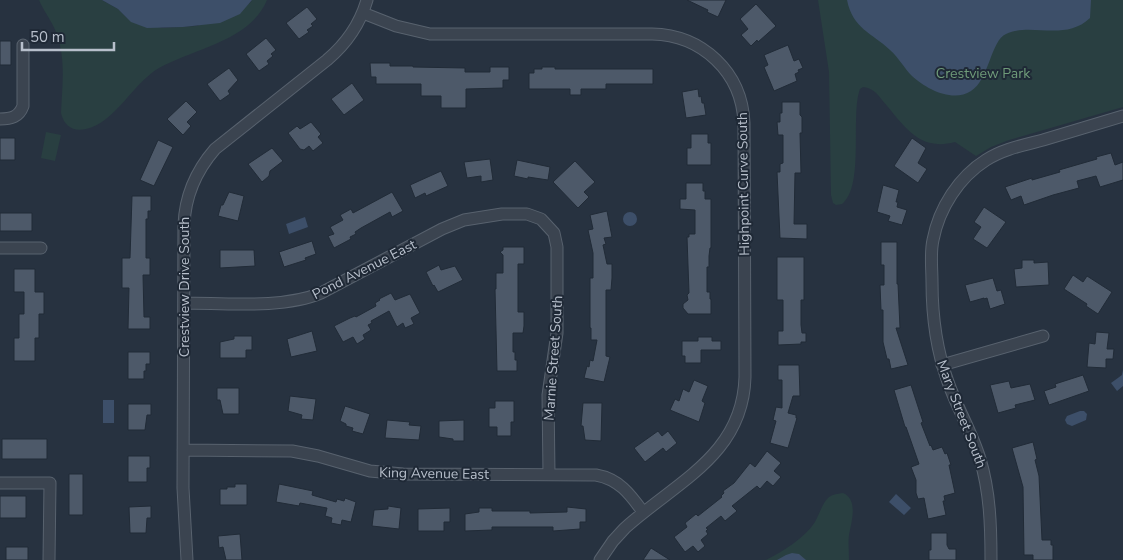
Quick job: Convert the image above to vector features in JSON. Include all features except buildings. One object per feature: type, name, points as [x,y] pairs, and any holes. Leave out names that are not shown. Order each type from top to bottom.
[{"type":"street","name":"Crestview Drive South","points":[[187,560],[183,450],[184,212],[189,192],[200,167],[224,142],[332,56],[350,36],[363,13],[366,0]]},
{"type":"street","name":"Highpoint Curve South","points":[[363,13],[396,26],[430,34],[667,35],[691,42],[706,50],[732,78],[741,99],[744,123],[745,377],[743,396],[735,424],[718,451],[699,470],[621,532],[600,560]]},
{"type":"street","points":[[0,119],[14,117],[23,106],[23,46]]},
{"type":"street","name":"Mary Street South","points":[[991,560],[990,508],[982,465],[974,440],[952,393],[936,341],[932,313],[932,245],[940,216],[958,186],[977,166],[998,154],[1123,116]]},
{"type":"street","name":"Pond Avenue East","points":[[184,303],[274,303],[301,300],[321,293],[442,229],[464,220],[502,214],[527,214],[539,218]]},
{"type":"street","name":"Marnie Street South","points":[[539,218],[552,230],[557,247],[557,333],[548,395],[548,474]]},
{"type":"street","points":[[0,248],[41,248]]},
{"type":"street","points":[[942,365],[1043,336]]},
{"type":"street","name":"King Avenue East","points":[[183,450],[292,451],[318,456],[370,471],[403,474],[590,474],[606,477],[624,488],[644,512]]},
{"type":"street","points":[[0,483],[50,483],[49,560]]},
{"type":"green space","points":[[39,0],[102,0],[118,9],[127,18],[162,28],[197,26],[250,3],[252,0],[267,0],[259,14],[235,34],[159,68],[141,83],[106,119],[86,129],[77,130],[67,125],[62,118],[62,54],[57,35]]},
{"type":"green space","name":"Crestview Park","points":[[818,0],[1123,0],[1123,107],[1009,140],[991,147],[976,156],[955,142],[942,144],[921,140],[905,127],[876,93],[869,88],[863,87],[860,89],[857,101],[853,182],[849,195],[842,204],[836,205],[833,203],[831,195],[829,72]]},
{"type":"green space","points":[[46,132],[61,135],[55,161],[41,158]]},
{"type":"green space","points":[[843,493],[851,501],[853,512],[849,538],[849,560],[766,560],[786,549],[805,534],[815,522],[828,498]]},
{"type":"water","points":[[102,0],[252,0],[240,14],[220,23],[147,28],[131,22],[118,9]]},
{"type":"water","points":[[847,0],[1091,0],[1090,18],[1070,29],[1026,30],[1006,34],[997,44],[977,86],[971,91],[956,96],[932,90],[912,76],[893,53],[858,24]]},
{"type":"water","points":[[627,212],[633,212],[637,219],[633,226],[627,226],[623,222],[623,216]]},
{"type":"water","points":[[305,217],[308,227],[289,234],[286,224]]},
{"type":"water","points":[[1123,370],[1123,386],[1117,391],[1111,383],[1122,375]]},
{"type":"water","points":[[103,400],[114,400],[114,423],[103,423]]},
{"type":"water","points":[[1084,411],[1087,414],[1086,420],[1072,426],[1067,424],[1065,420],[1067,416]]},
{"type":"water","points":[[896,494],[911,508],[904,515],[889,502]]},
{"type":"water","points":[[792,553],[799,554],[806,560],[777,560],[786,555]]}]
